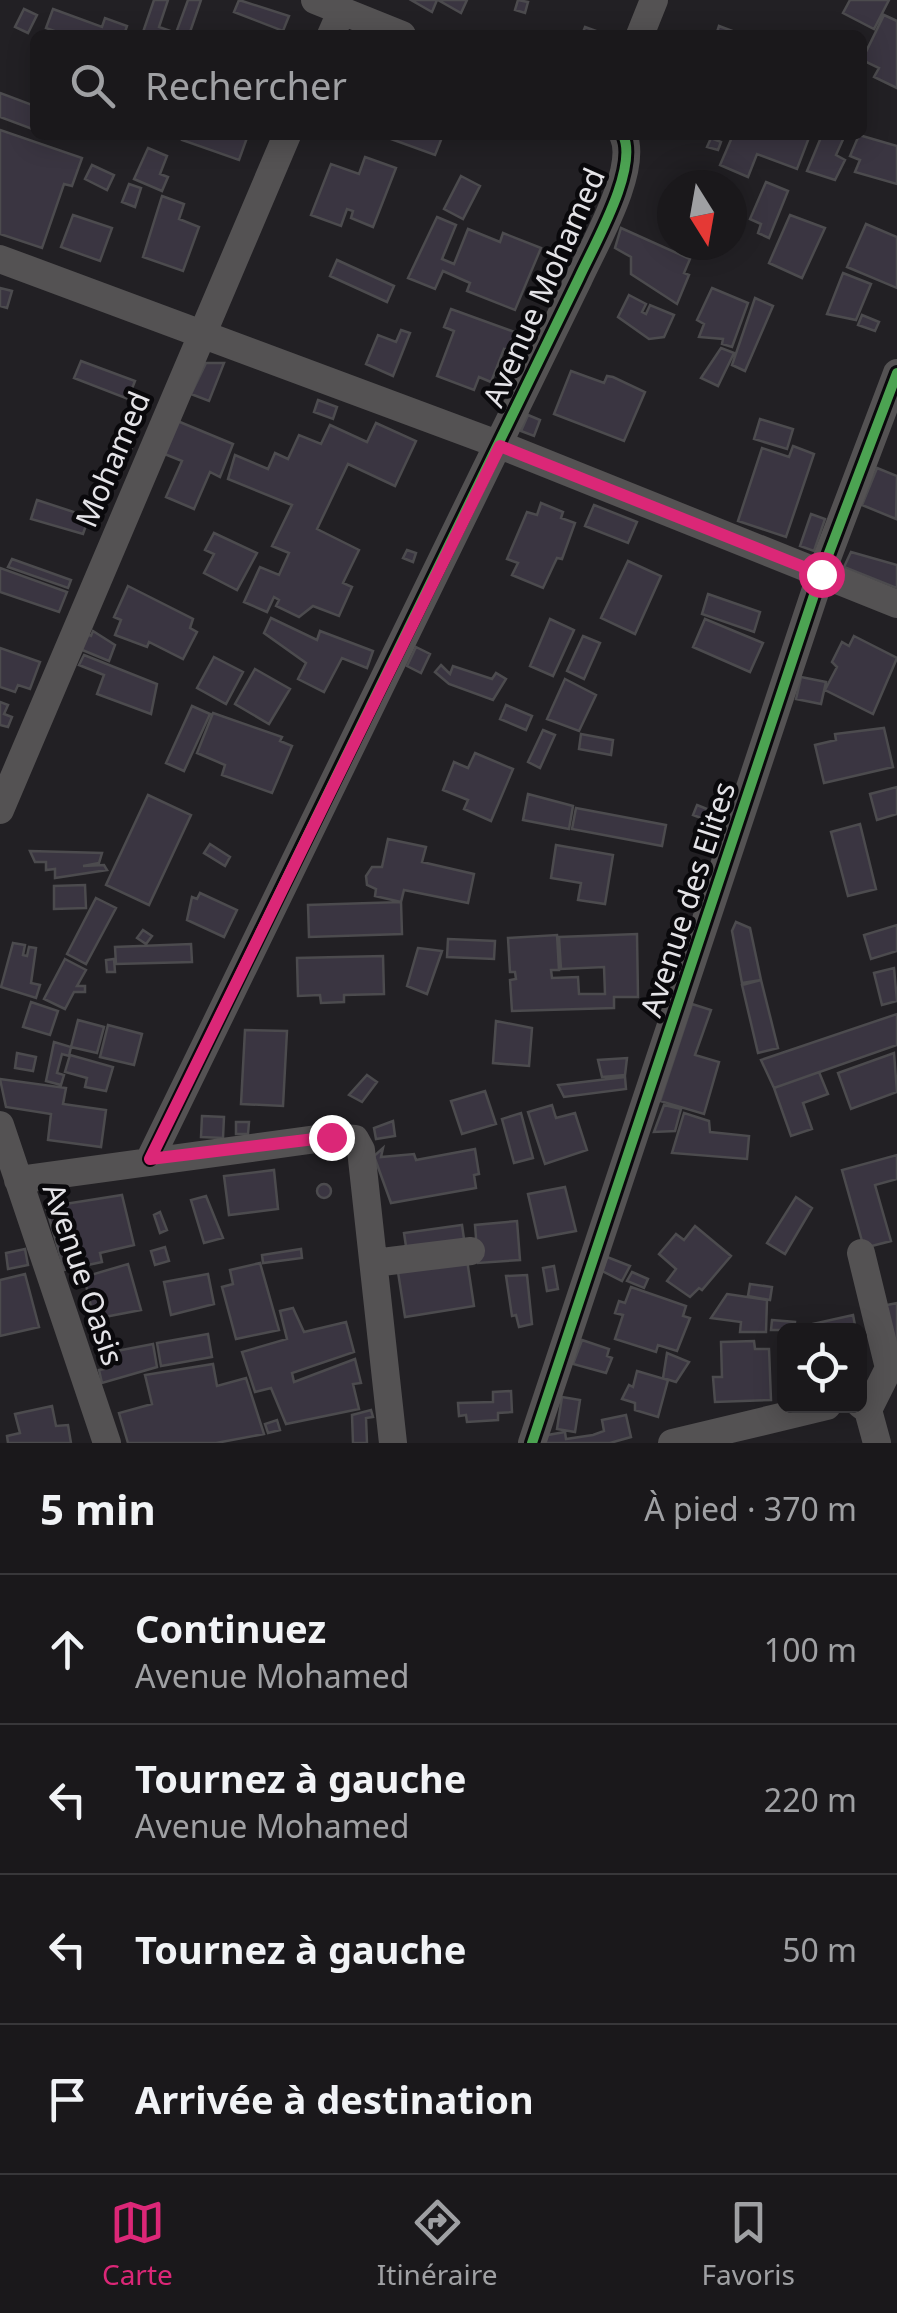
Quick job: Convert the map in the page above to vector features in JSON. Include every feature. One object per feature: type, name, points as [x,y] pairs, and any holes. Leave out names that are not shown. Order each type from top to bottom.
[{"type":"street","points":[[642,30],[654,0]]},
{"type":"street","points":[[329,15],[384,30]]},
{"type":"street","name":"Mohamed","points":[[0,810],[285,140]]},
{"type":"street","name":"Avenue Mohamed","points":[[150,1159],[500,446],[617,192],[627,155],[623,140]]},
{"type":"street","name":"Avenue Mohamed","points":[[0,259],[500,446],[897,604]]},
{"type":"street","name":"Avenue des Elites","points":[[532,1443],[821,574],[897,373]]},
{"type":"street","name":"Avenue Oasis","points":[[0,1125],[107,1443]]},
{"type":"street","points":[[18,1180],[150,1159],[331,1137],[354,1139],[361,1150],[393,1443]]},
{"type":"street","points":[[374,1263],[471,1251]]},
{"type":"street","points":[[861,1253],[888,1368],[867,1402]]},
{"type":"street","points":[[672,1443],[797,1413]]},
{"type":"street","points":[[866,1413],[877,1443]]},
{"type":"building","points":[[154,0],[168,0],[159,27],[168,30],[144,30]]},
{"type":"building","points":[[188,0],[201,0],[191,30],[177,30]]},
{"type":"building","points":[[239,0],[289,16],[280,30],[234,12]]},
{"type":"building","points":[[411,0],[437,0],[432,12]]},
{"type":"building","points":[[438,0],[467,0],[461,13]]},
{"type":"building","points":[[518,0],[528,2],[525,13],[515,10]]},
{"type":"building","points":[[850,0],[889,0],[874,29],[843,13]]},
{"type":"building","points":[[24,9],[37,15],[28,33],[15,27]]},
{"type":"building","points":[[53,9],[102,27],[105,18],[127,26],[126,30],[46,28]]},
{"type":"building","points":[[884,15],[897,21],[897,88],[874,77],[879,68],[867,62],[867,50]]},
{"type":"building","points":[[0,93],[30,104],[30,128],[0,117]]},
{"type":"building","points":[[0,130],[82,158],[72,186],[64,184],[42,248],[0,234]]},
{"type":"building","points":[[867,137],[897,146],[897,184],[855,172],[860,160],[850,156],[857,140]]},
{"type":"building","points":[[182,140],[246,140],[239,160]]},
{"type":"building","points":[[394,140],[441,140],[435,155]]},
{"type":"building","points":[[710,140],[721,142],[718,150],[707,147]]},
{"type":"building","points":[[731,140],[808,140],[797,169],[757,154],[748,177],[747,170],[720,165]]},
{"type":"building","points":[[820,140],[843,140],[836,155],[845,160],[835,180],[807,171]]},
{"type":"building","points":[[148,148],[167,156],[160,174],[168,177],[162,191],[134,179]]},
{"type":"building","points":[[365,157],[396,168],[373,227],[351,218],[353,211],[347,209],[341,226],[311,215],[331,164],[359,174]]},
{"type":"building","points":[[92,165],[114,175],[107,190],[85,179]]},
{"type":"building","points":[[461,176],[480,186],[463,219],[444,209]]},
{"type":"building","points":[[766,182],[788,191],[769,238],[758,233],[761,224],[750,219]]},
{"type":"building","points":[[129,184],[141,188],[135,207],[122,202]]},
{"type":"building","points":[[162,196],[184,204],[179,219],[199,227],[183,271],[143,257]]},
{"type":"building","points":[[73,215],[112,228],[100,261],[61,247]]},
{"type":"building","points":[[790,215],[825,228],[802,278],[769,263]]},
{"type":"building","points":[[437,217],[456,225],[442,259],[454,264],[468,229],[500,242],[503,233],[541,248],[515,310],[467,291],[470,283],[443,271],[435,289],[408,278]]},
{"type":"building","points":[[866,224],[897,237],[897,288],[847,267]]},
{"type":"building","points":[[621,228],[657,244],[657,260],[690,260],[684,273],[689,275],[677,304],[631,274],[631,257],[615,248]]},
{"type":"building","points":[[337,260],[394,286],[387,302],[330,276]]},
{"type":"building","points":[[843,273],[871,284],[856,320],[827,314]]},
{"type":"building","points":[[0,288],[12,291],[7,308],[0,306]]},
{"type":"building","points":[[712,288],[748,303],[732,347],[722,344],[723,339],[699,337],[704,324],[697,320]]},
{"type":"building","points":[[629,295],[646,304],[642,312],[646,314],[650,305],[674,315],[664,337],[649,339],[618,317]]},
{"type":"building","points":[[755,298],[773,306],[745,371],[732,365]]},
{"type":"building","points":[[451,309],[523,335],[515,354],[504,349],[491,382],[479,377],[474,390],[437,376],[454,331],[444,327]]},
{"type":"building","points":[[862,315],[879,322],[875,331],[858,325]]},
{"type":"building","points":[[401,330],[410,333],[393,376],[366,364],[378,335],[396,342]]},
{"type":"building","points":[[721,348],[734,353],[718,386],[701,378]]},
{"type":"building","points":[[81,361],[135,381],[128,399],[74,378]]},
{"type":"building","points":[[206,363],[224,363],[209,401],[191,394]]},
{"type":"building","points":[[571,371],[604,383],[607,376],[613,377],[645,392],[624,441],[554,414]]},
{"type":"building","points":[[318,400],[337,407],[333,419],[314,412]]},
{"type":"building","points":[[528,415],[540,420],[534,436],[521,431]]},
{"type":"building","points":[[760,419],[793,429],[787,449],[754,439]]},
{"type":"building","points":[[175,420],[233,444],[220,477],[210,472],[194,509],[166,497],[182,461],[162,453]]},
{"type":"building","points":[[376,423],[416,441],[395,486],[348,464],[317,529],[359,550],[343,583],[352,587],[339,616],[313,606],[299,617],[276,606],[279,600],[274,597],[267,612],[244,602],[260,567],[279,575],[289,553],[272,546],[292,505],[228,479],[235,455],[268,469],[275,453],[288,459],[299,435],[321,444],[330,425],[367,442]]},
{"type":"building","points":[[118,435],[134,439],[131,450],[116,446]]},
{"type":"building","points":[[793,446],[814,454],[786,537],[738,521],[762,448],[789,457]]},
{"type":"building","points":[[877,468],[897,476],[896,519],[862,505]]},
{"type":"building","points":[[37,500],[89,517],[83,534],[31,519]]},
{"type":"building","points":[[541,503],[563,512],[561,518],[575,523],[562,559],[557,558],[543,588],[512,575],[518,563],[507,559],[527,512],[537,515]]},
{"type":"building","points":[[594,505],[637,522],[628,543],[585,526]]},
{"type":"building","points":[[811,514],[825,519],[814,551],[800,546]]},
{"type":"building","points":[[214,533],[257,553],[237,590],[204,573],[214,554],[205,550]]},
{"type":"building","points":[[407,550],[416,553],[413,562],[403,558]]},
{"type":"building","points":[[851,552],[897,565],[897,588],[844,567]]},
{"type":"building","points":[[12,559],[71,580],[68,588],[8,567]]},
{"type":"building","points":[[628,561],[661,576],[635,634],[601,618]]},
{"type":"building","points":[[0,568],[67,592],[59,612],[0,592]]},
{"type":"building","points":[[128,586],[193,619],[190,628],[197,632],[183,659],[149,642],[147,647],[115,635],[121,620],[114,617]]},
{"type":"building","points":[[708,594],[760,612],[754,632],[702,614]]},
{"type":"building","points":[[271,618],[317,640],[320,631],[373,651],[367,668],[342,658],[324,692],[298,679],[306,663],[264,633]]},
{"type":"building","points":[[550,619],[574,630],[553,676],[530,666]]},
{"type":"building","points":[[705,619],[763,643],[750,672],[693,647]]},
{"type":"building","points":[[93,631],[115,645],[109,661],[75,647],[81,632],[91,636]]},
{"type":"building","points":[[583,636],[600,643],[584,679],[567,671]]},
{"type":"building","points":[[854,636],[897,658],[873,714],[825,690],[837,667],[832,662],[842,642],[849,646]]},
{"type":"building","points":[[416,647],[430,654],[421,673],[407,666]]},
{"type":"building","points":[[0,648],[40,662],[30,689],[18,685],[15,692],[0,687]]},
{"type":"building","points":[[84,655],[157,684],[151,714],[97,694],[104,675],[79,665]]},
{"type":"building","points":[[214,657],[243,672],[226,704],[197,688]]},
{"type":"building","points":[[441,665],[450,674],[453,666],[492,679],[496,673],[506,679],[493,700],[449,684],[435,672]]},
{"type":"building","points":[[255,669],[290,689],[269,724],[235,704]]},
{"type":"building","points":[[801,677],[826,682],[821,704],[796,699]]},
{"type":"building","points":[[565,679],[596,695],[579,731],[547,719]]},
{"type":"building","points":[[0,702],[8,705],[4,714],[12,717],[8,727],[0,725]]},
{"type":"building","points":[[506,705],[532,716],[526,730],[500,719]]},
{"type":"building","points":[[192,706],[210,714],[184,771],[166,763]]},
{"type":"building","points":[[213,713],[282,737],[280,741],[292,746],[272,793],[222,775],[225,765],[197,753]]},
{"type":"building","points":[[884,728],[893,767],[824,783],[815,745],[836,740],[835,734]]},
{"type":"building","points":[[543,730],[555,735],[540,768],[528,762]]},
{"type":"building","points":[[581,734],[613,740],[611,755],[579,749]]},
{"type":"building","points":[[475,753],[513,769],[491,821],[464,809],[468,800],[443,790],[454,762],[468,768]]},
{"type":"building","points":[[897,787],[897,814],[877,820],[870,794]]},
{"type":"building","points":[[528,794],[573,806],[569,829],[523,820]]},
{"type":"building","points":[[148,795],[191,815],[149,905],[106,885]]},
{"type":"building","points":[[697,805],[712,811],[709,821],[693,815]]},
{"type":"building","points":[[576,808],[666,825],[662,846],[572,829]]},
{"type":"building","points":[[860,824],[876,889],[848,896],[831,832]]},
{"type":"building","points":[[388,839],[426,847],[422,862],[474,874],[468,903],[404,890],[401,902],[375,896],[376,889],[367,885],[366,876],[372,867],[382,867]]},
{"type":"building","points":[[210,844],[230,857],[225,866],[204,853]]},
{"type":"building","points":[[556,845],[613,855],[605,904],[578,900],[581,883],[551,878]]},
{"type":"building","points":[[30,851],[102,853],[99,863],[83,866],[104,865],[107,870],[55,878],[55,869],[46,870],[46,862],[35,862]]},
{"type":"building","points":[[85,885],[86,908],[54,909],[54,886]]},
{"type":"building","points":[[200,893],[237,910],[224,937],[187,920],[192,897],[197,899]]},
{"type":"building","points":[[96,898],[116,908],[86,964],[67,954]]},
{"type":"building","points":[[401,902],[402,934],[309,937],[308,905]]},
{"type":"building","points":[[736,922],[750,928],[761,980],[742,983],[732,931]]},
{"type":"building","points":[[897,925],[897,951],[871,959],[864,935]]},
{"type":"building","points":[[143,930],[152,936],[146,944],[137,938]]},
{"type":"building","points":[[637,934],[638,997],[614,997],[614,1008],[512,1011],[510,980],[516,979],[515,972],[510,972],[508,938],[557,935],[559,970],[551,970],[552,978],[578,977],[579,994],[605,994],[604,967],[561,969],[559,937]]},
{"type":"building","points":[[448,939],[495,941],[494,959],[447,957]]},
{"type":"building","points":[[13,943],[25,945],[23,955],[27,956],[29,947],[36,948],[31,983],[40,985],[36,998],[1,987]]},
{"type":"building","points":[[191,944],[192,962],[116,964],[115,947]]},
{"type":"building","points":[[418,948],[442,951],[427,994],[407,986]]},
{"type":"building","points":[[383,956],[384,994],[344,995],[344,1002],[321,1003],[320,995],[298,996],[297,958]]},
{"type":"building","points":[[65,959],[86,970],[77,986],[85,986],[85,992],[74,992],[65,1009],[44,999]]},
{"type":"building","points":[[114,959],[115,972],[107,972],[106,960]]},
{"type":"building","points":[[894,968],[897,1001],[882,1005],[874,973]]},
{"type":"building","points":[[761,980],[778,1048],[758,1053],[742,985]]},
{"type":"building","points":[[31,1002],[58,1011],[50,1035],[23,1027]]},
{"type":"building","points":[[692,1004],[711,1010],[695,1055],[719,1062],[704,1114],[660,1101]]},
{"type":"building","points":[[897,1014],[897,1045],[774,1088],[761,1060]]},
{"type":"building","points":[[78,1020],[104,1027],[97,1053],[71,1047]]},
{"type":"building","points":[[496,1021],[532,1028],[529,1066],[493,1063]]},
{"type":"building","points":[[108,1025],[142,1034],[134,1065],[100,1057]]},
{"type":"building","points":[[245,1030],[287,1031],[283,1106],[241,1104]]},
{"type":"building","points":[[54,1042],[71,1047],[69,1056],[62,1054],[57,1073],[64,1075],[61,1085],[46,1081]]},
{"type":"building","points":[[17,1053],[36,1057],[33,1071],[15,1068]]},
{"type":"building","points":[[894,1053],[897,1092],[851,1109],[838,1073]]},
{"type":"building","points":[[70,1055],[113,1067],[106,1091],[85,1087],[87,1078],[65,1072]]},
{"type":"building","points":[[627,1058],[625,1075],[602,1077],[598,1060]]},
{"type":"building","points":[[819,1072],[828,1094],[803,1103],[812,1129],[791,1136],[774,1088]]},
{"type":"building","points":[[367,1075],[377,1082],[362,1102],[349,1095]]},
{"type":"building","points":[[625,1077],[626,1089],[564,1097],[558,1085]]},
{"type":"building","points":[[0,1079],[66,1088],[63,1104],[106,1110],[101,1147],[48,1140],[51,1114],[6,1107]]},
{"type":"building","points":[[485,1091],[496,1124],[462,1134],[451,1101]]},
{"type":"building","points":[[552,1105],[556,1118],[575,1113],[587,1150],[545,1164],[528,1112]]},
{"type":"building","points":[[664,1105],[681,1109],[675,1131],[654,1132]]},
{"type":"building","points":[[521,1113],[533,1158],[514,1163],[502,1119]]},
{"type":"building","points":[[684,1113],[709,1121],[710,1132],[749,1136],[747,1159],[672,1153]]},
{"type":"building","points":[[202,1116],[224,1117],[223,1138],[201,1137]]},
{"type":"building","points":[[393,1121],[395,1136],[376,1139],[374,1128]]},
{"type":"building","points":[[236,1122],[249,1122],[248,1134],[236,1134]]},
{"type":"building","points":[[383,1148],[381,1157],[414,1154],[416,1160],[475,1149],[479,1174],[474,1175],[476,1188],[391,1203],[374,1156]]},
{"type":"building","points":[[897,1155],[897,1179],[875,1185],[891,1241],[864,1248],[842,1170]]},
{"type":"building","points":[[274,1170],[278,1209],[229,1215],[224,1176]]},
{"type":"building","points":[[324,1184],[331,1191],[324,1198],[317,1191]]},
{"type":"building","points":[[565,1187],[576,1231],[538,1238],[528,1194]]},
{"type":"building","points":[[122,1195],[134,1245],[100,1253],[102,1262],[64,1270],[46,1207]]},
{"type":"building","points":[[206,1196],[223,1238],[204,1243],[191,1200]]},
{"type":"building","points":[[796,1197],[812,1208],[785,1254],[767,1243]]},
{"type":"building","points":[[160,1212],[167,1230],[160,1233],[154,1215]]},
{"type":"building","points":[[517,1221],[520,1260],[478,1263],[475,1225]]},
{"type":"building","points":[[462,1225],[465,1246],[407,1253],[404,1233]]},
{"type":"building","points":[[695,1226],[731,1256],[702,1290],[699,1288],[690,1297],[667,1281],[676,1269],[659,1254],[676,1234],[684,1240]]},
{"type":"building","points":[[165,1247],[169,1261],[155,1265],[151,1251]]},
{"type":"building","points":[[25,1249],[28,1265],[8,1269],[6,1253]]},
{"type":"building","points":[[301,1249],[302,1258],[263,1263],[262,1255]]},
{"type":"building","points":[[607,1257],[630,1266],[622,1281],[602,1271]]},
{"type":"building","points":[[467,1260],[474,1306],[405,1317],[398,1272]]},
{"type":"building","points":[[260,1263],[279,1330],[236,1339],[222,1287],[233,1284],[230,1270]]},
{"type":"building","points":[[128,1264],[141,1310],[94,1319],[84,1277]]},
{"type":"building","points":[[554,1266],[558,1289],[547,1291],[543,1268]]},
{"type":"building","points":[[632,1272],[648,1279],[644,1288],[627,1281]]},
{"type":"building","points":[[25,1274],[39,1327],[0,1336],[0,1280]]},
{"type":"building","points":[[208,1274],[214,1304],[171,1315],[164,1282]]},
{"type":"building","points":[[527,1275],[532,1324],[519,1327],[516,1315],[512,1316],[506,1276]]},
{"type":"building","points":[[750,1284],[772,1287],[770,1300],[748,1296]]},
{"type":"building","points":[[631,1287],[686,1306],[683,1316],[690,1318],[677,1351],[658,1345],[656,1352],[615,1339],[623,1315],[615,1313],[619,1301],[625,1303]]},
{"type":"building","points":[[727,1294],[767,1300],[766,1332],[740,1332],[741,1322],[711,1318]]},
{"type":"building","points":[[897,1303],[897,1348],[882,1306]]},
{"type":"building","points":[[293,1308],[304,1332],[346,1322],[354,1352],[292,1373],[294,1382],[355,1359],[361,1383],[353,1384],[359,1409],[286,1424],[271,1388],[255,1392],[242,1352],[287,1339],[280,1311]]},
{"type":"building","points":[[853,1315],[855,1323],[817,1323]]},
{"type":"building","points":[[772,1320],[795,1322],[777,1323],[777,1330],[771,1330]]},
{"type":"building","points":[[208,1334],[212,1357],[161,1366],[157,1343]]},
{"type":"building","points":[[582,1340],[609,1349],[607,1356],[612,1358],[606,1373],[573,1364]]},
{"type":"building","points":[[754,1341],[755,1349],[769,1349],[771,1400],[715,1402],[713,1377],[722,1377],[721,1342]]},
{"type":"building","points":[[153,1344],[157,1367],[102,1383],[99,1370],[109,1368],[106,1353]]},
{"type":"building","points":[[667,1353],[689,1362],[676,1382],[663,1378]]},
{"type":"building","points":[[213,1364],[217,1386],[246,1378],[264,1434],[216,1443],[128,1443],[119,1413],[152,1404],[145,1375]]},
{"type":"building","points":[[637,1371],[668,1380],[658,1417],[635,1410],[635,1403],[622,1399],[629,1385],[633,1387]]},
{"type":"building","points":[[511,1391],[512,1412],[498,1413],[498,1420],[467,1422],[466,1415],[459,1416],[458,1403],[493,1402],[493,1392]]},
{"type":"building","points":[[562,1397],[580,1400],[575,1432],[557,1429]]},
{"type":"building","points":[[52,1406],[56,1426],[68,1425],[71,1443],[8,1443],[7,1436],[20,1433],[15,1414]]},
{"type":"building","points":[[371,1410],[373,1417],[366,1418],[367,1443],[353,1443],[352,1415]]},
{"type":"building","points":[[626,1415],[631,1437],[610,1443],[542,1443],[548,1435],[565,1432],[566,1439],[593,1435],[604,1431],[602,1420]]},
{"type":"building","points":[[277,1420],[280,1430],[268,1433],[265,1424]]},
{"type":"cycle path","points":[[150,1159],[604,227],[625,167],[624,140]]},
{"type":"cycle path","points":[[532,1443],[821,574],[897,373]]},
{"type":"route","points":[[331,1137],[150,1159],[500,446],[821,574]]}]
